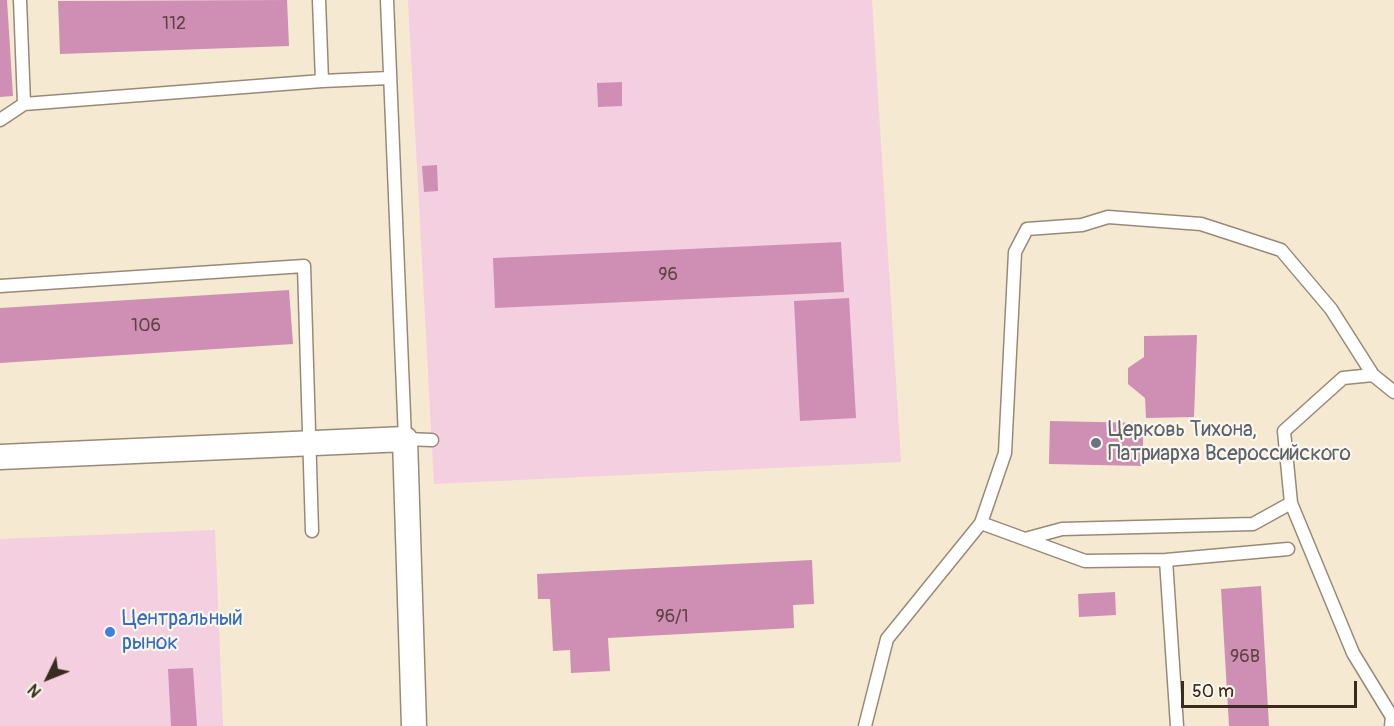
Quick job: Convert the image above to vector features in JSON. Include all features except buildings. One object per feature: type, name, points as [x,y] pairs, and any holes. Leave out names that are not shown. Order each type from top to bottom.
[{"type":"street","points":[[0,457],[405,439],[414,726]]},
{"type":"lane","points":[[20,0],[24,104]]},
{"type":"lane","points":[[319,0],[322,81]]},
{"type":"lane","points":[[387,0],[405,439],[432,440]]},
{"type":"lane","points":[[0,120],[24,104],[389,78]]},
{"type":"lane","points":[[865,726],[887,639],[981,523],[1005,453],[1015,252],[1027,229],[1082,225],[1108,217],[1201,224],[1281,250],[1331,309],[1373,375],[1394,392]]},
{"type":"lane","points":[[0,286],[304,266],[312,531]]},
{"type":"lane","points":[[1373,375],[1343,378],[1284,431],[1291,503],[1353,653],[1392,717],[1391,726]]},
{"type":"lane","points":[[1025,539],[1062,529],[1253,524],[1291,503]]},
{"type":"lane","points":[[981,523],[1085,561],[1166,560],[1288,549]]},
{"type":"lane","points":[[1166,560],[1177,726]]},
{"type":"shaded area","points":[[408,0],[872,0],[901,462],[434,484]]},
{"type":"shaded area","name":"Центральный рынок","points":[[215,530],[223,726],[0,726],[0,539]]},
{"type":"place","name":"Церковь Тихона, Патриарха Всероссийского","points":[[1096,443]]},
{"type":"place","name":"Центральный рынок","points":[[110,632]]}]
